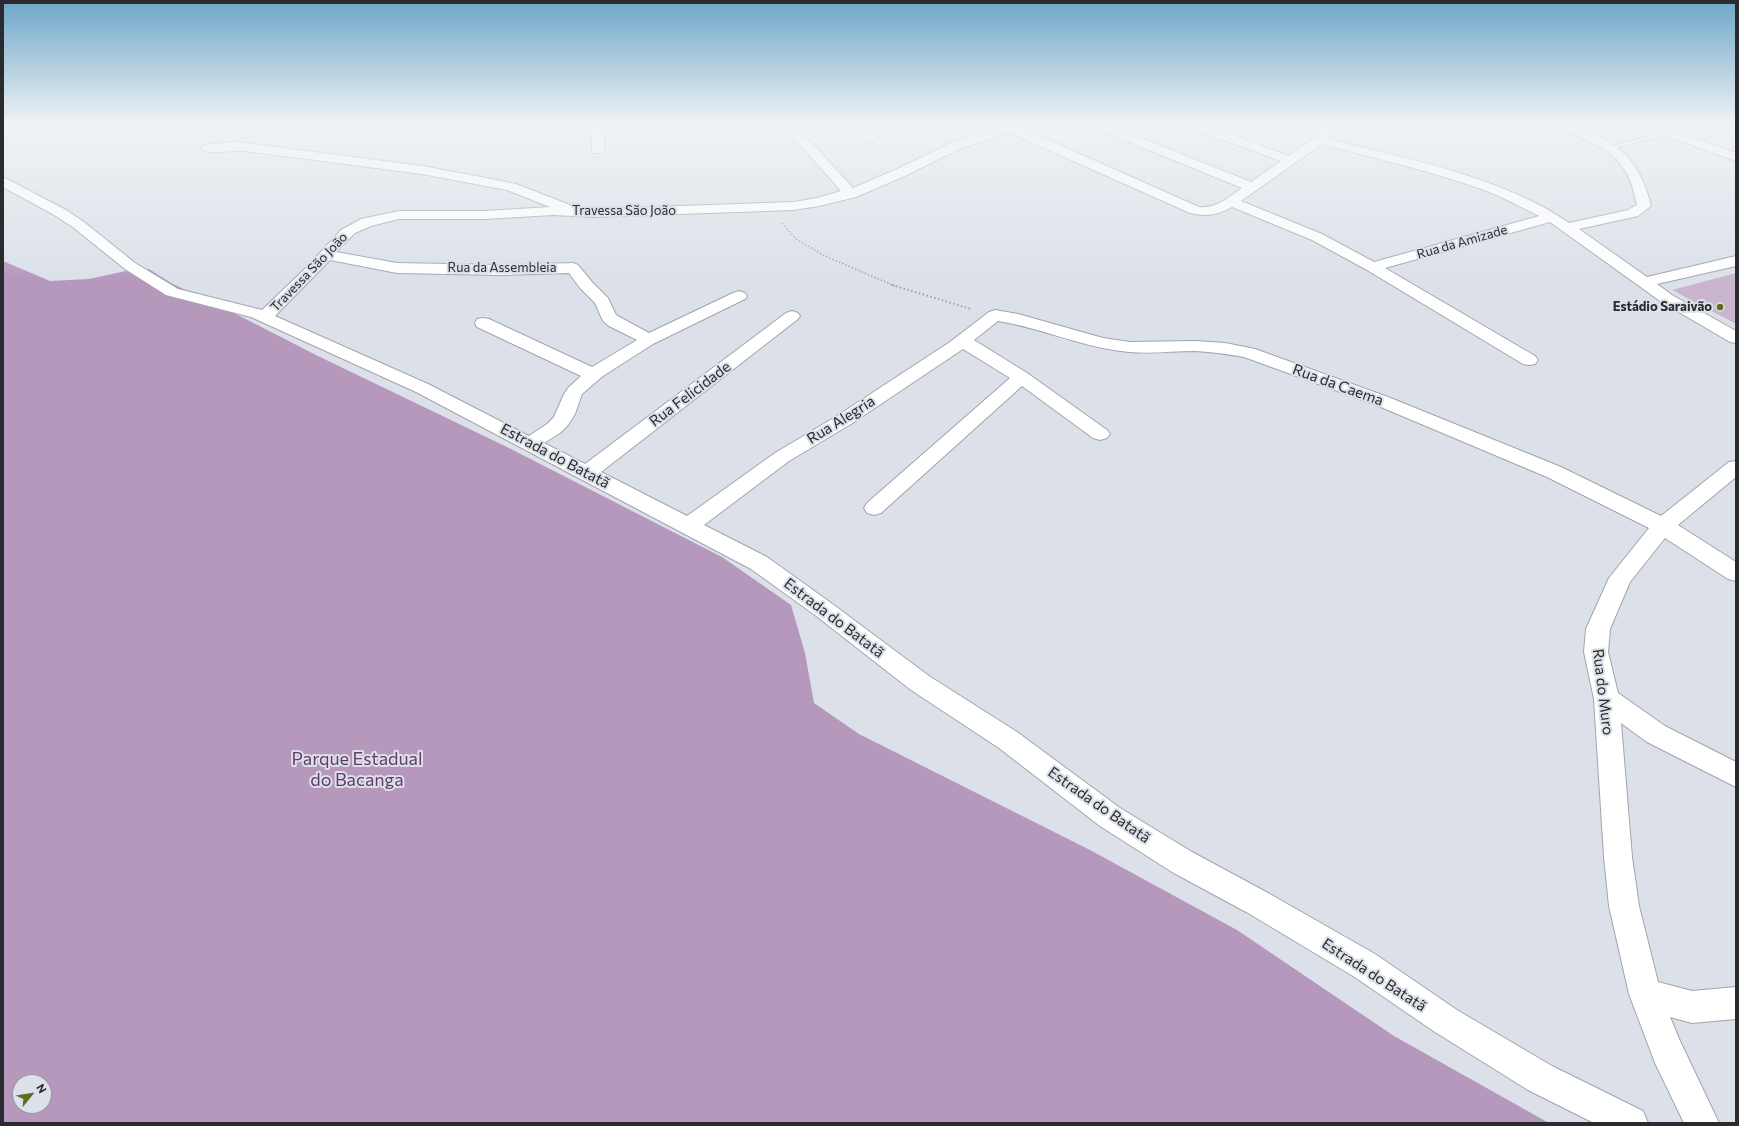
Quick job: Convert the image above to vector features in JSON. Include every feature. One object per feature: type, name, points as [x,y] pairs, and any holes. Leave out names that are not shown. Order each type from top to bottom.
[{"type":"street","points":[[453,176],[511,186],[571,210]]},
{"type":"street","points":[[834,176],[851,194]]},
{"type":"street","name":"Travessa São João","points":[[265,317],[302,282],[349,231],[381,218],[409,214],[445,213],[484,215],[571,210],[594,213],[794,206],[851,194],[894,176]]},
{"type":"street","points":[[1120,176],[1195,210],[1203,212],[1216,211],[1268,176]]},
{"type":"street","points":[[1224,176],[1252,187]]},
{"type":"street","points":[[1450,176],[1488,187],[1552,217],[1666,298],[1736,338]]},
{"type":"street","points":[[1569,228],[1633,213],[1644,206],[1634,176]]},
{"type":"street","name":"Estrada do Batatã","points":[[3,181],[62,213],[130,266],[172,292],[265,317],[422,388],[758,563],[823,609],[920,682],[1008,740],[1110,817],[1182,862],[1258,903],[1364,966],[1446,1021],[1540,1078],[1631,1123]]},
{"type":"street","points":[[1231,202],[1302,231],[1372,267],[1529,360]]},
{"type":"street","name":"Rua da Amizade","points":[[1372,267],[1552,217]]},
{"type":"street","name":"Rua da Assembleia","points":[[326,255],[397,268],[501,270],[573,268],[586,285],[602,301],[609,317],[647,340]]},
{"type":"street","points":[[1644,282],[1736,261]]},
{"type":"street","points":[[530,443],[556,427],[565,416],[574,392],[594,375],[647,340],[739,296]]},
{"type":"street","name":"Rua Alegria","points":[[688,526],[782,457],[844,420],[963,341],[995,315]]},
{"type":"street","name":"Rua da Caema","points":[[995,315],[1018,319],[1101,343],[1130,347],[1196,346],[1225,348],[1249,353],[1382,401],[1554,472],[1663,526],[1736,573]]},
{"type":"street","name":"Rua Felicidade","points":[[587,473],[792,316]]},
{"type":"street","points":[[483,323],[594,375]]},
{"type":"street","points":[[963,341],[1021,377],[1100,434]]},
{"type":"street","points":[[874,508],[1021,377]]},
{"type":"street","name":"Rua do Muro","points":[[1702,1123],[1667,1051],[1645,994],[1624,906],[1618,857],[1607,699],[1596,652],[1598,629],[1620,578],[1663,526],[1736,467]]},
{"type":"street","points":[[1607,699],[1656,734],[1736,775]]},
{"type":"street","points":[[1645,994],[1692,1007],[1736,1003]]},
{"type":"path","points":[[769,208],[796,239],[826,256],[880,280],[925,296],[954,306],[995,315]]},
{"type":"shaded area","name":"Estádio Saraivão","points":[[1736,273],[1736,324],[1672,290]]},
{"type":"green space","name":"Parque Estadual do Bacanga","points":[[3,261],[50,281],[89,279],[135,269],[149,269],[171,283],[511,449],[722,557],[791,605],[805,653],[814,703],[859,734],[1090,850],[1237,930],[1394,1036],[1549,1123],[3,1123]]},
{"type":"place","name":"Estádio Saraivão","points":[[1720,307]]}]
